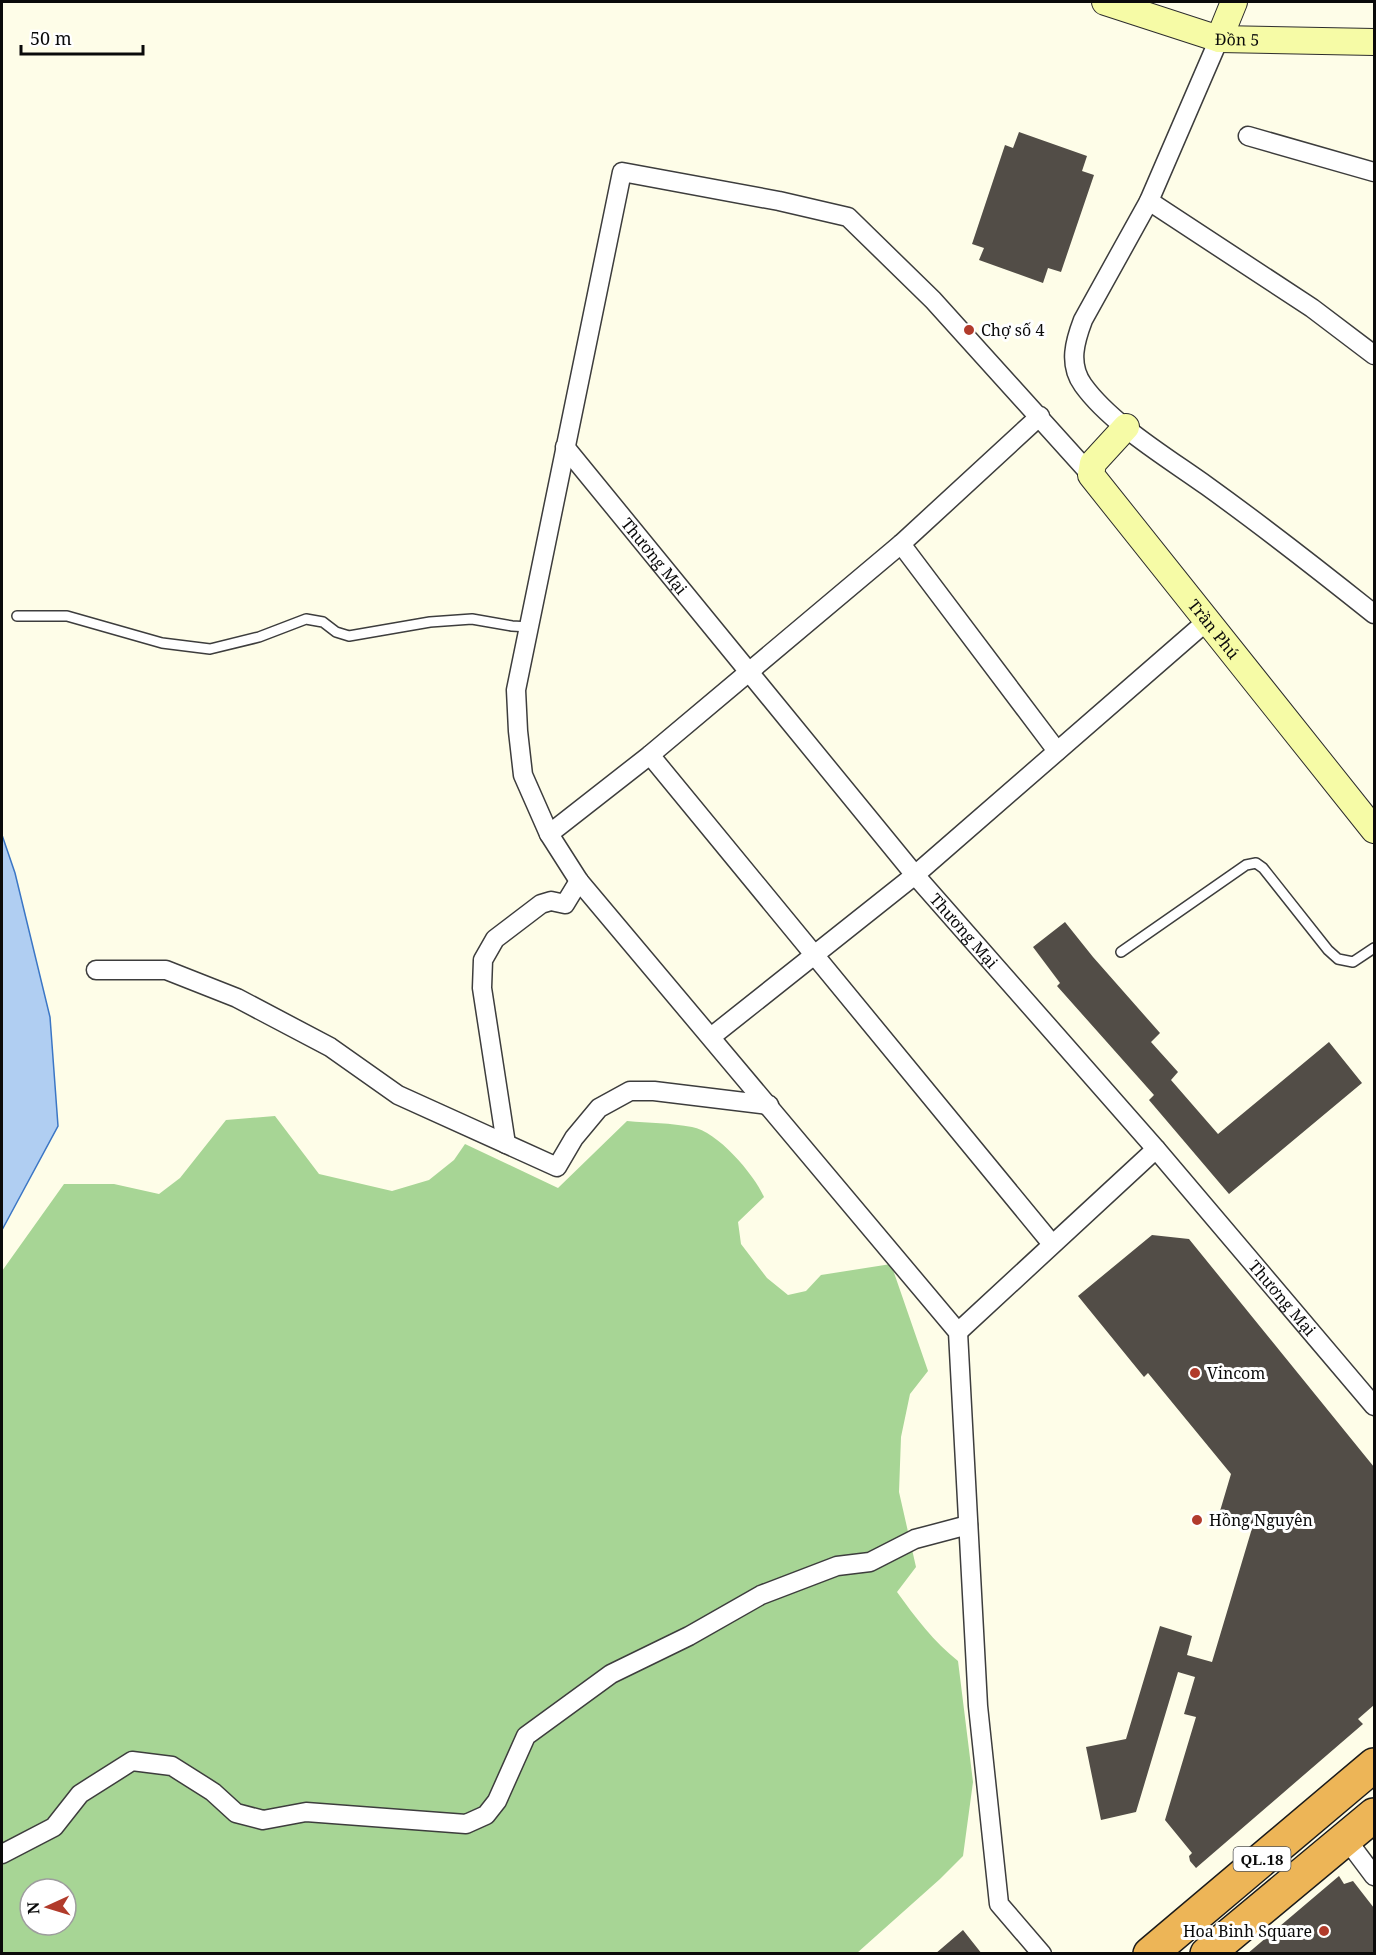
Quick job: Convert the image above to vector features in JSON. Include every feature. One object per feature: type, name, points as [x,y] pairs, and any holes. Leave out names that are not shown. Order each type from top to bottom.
[{"type":"highway","name":"QL.18","points":[[1150,1953],[1374,1765]]},
{"type":"highway","name":"QL.18","points":[[1207,1953],[1347,1840],[1374,1815]]},
{"type":"highway","points":[[1278,1846],[1302,1875]]},
{"type":"street","name":"Đồn 5","points":[[1105,2],[1219,39],[1374,42]]},
{"type":"street","points":[[1234,2],[1149,201],[1083,320],[1075,340],[1073,361],[1082,384],[1126,427],[1232,504],[1374,614]]},
{"type":"street","points":[[1248,136],[1374,172]]},
{"type":"street","points":[[1042,1953],[999,1904],[978,1706],[958,1332],[579,881],[549,834],[523,775],[516,690],[622,172],[779,201],[848,217],[933,300],[1091,475]]},
{"type":"street","points":[[1149,201],[1312,308],[1374,355]]},
{"type":"street","points":[[549,834],[650,755],[901,544],[1040,416]]},
{"type":"street","points":[[1091,475],[1093,463],[1126,427]]},
{"type":"street","name":"Thương Mại","points":[[566,447],[915,874],[1155,1149],[1374,1406]]},
{"type":"street","name":"Trần Phú","points":[[1091,475],[1374,830]]},
{"type":"street","points":[[901,544],[1057,751]]},
{"type":"street","points":[[711,1037],[915,874],[1207,621]]},
{"type":"street","points":[[650,755],[1052,1244]]},
{"type":"street","points":[[506,1144],[482,988],[483,960],[495,939],[541,904],[551,902],[565,904],[579,881]]},
{"type":"street","points":[[96,970],[166,970],[237,998],[330,1047],[398,1095],[557,1167],[574,1138],[599,1108],[630,1091],[654,1091],[769,1105]]},
{"type":"street","points":[[958,1332],[1155,1149]]},
{"type":"street","points":[[2,1854],[54,1827],[80,1794],[132,1761],[172,1766],[213,1792],[236,1813],[263,1820],[306,1812],[466,1824],[486,1815],[497,1801],[526,1736],[611,1674],[690,1636],[761,1595],[837,1566],[870,1562],[915,1539],[968,1525]]},
{"type":"street","points":[[1347,1840],[1374,1876]]},
{"type":"lane","points":[[17,616],[67,616],[162,643],[210,649],[260,637],[306,619],[323,622],[336,632],[349,636],[430,622],[472,619],[529,627]]},
{"type":"lane","points":[[1121,952],[1246,865],[1256,863],[1263,868],[1328,950],[1338,959],[1353,962],[1374,948]]},
{"type":"green space","points":[[275,1116],[319,1174],[392,1191],[429,1180],[454,1160],[465,1144],[558,1188],[627,1121],[668,1124],[692,1127],[712,1136],[734,1155],[752,1177],[764,1197],[738,1222],[741,1244],[767,1278],[788,1295],[806,1291],[821,1275],[891,1264],[928,1371],[910,1394],[901,1437],[899,1492],[916,1567],[897,1592],[933,1637],[958,1661],[973,1782],[963,1856],[857,1953],[2,1953],[2,1271],[64,1184],[114,1184],[159,1194],[180,1178],[226,1120]]},
{"type":"water","points":[[2,835],[15,873],[50,1017],[58,1126],[2,1230]]},
{"type":"building","points":[[1019,132],[1087,156],[1082,171],[1094,175],[1061,272],[1048,268],[1043,283],[979,260],[984,248],[972,244],[1005,145],[1013,148]]},
{"type":"building","points":[[1065,922],[1160,1033],[1151,1042],[1178,1072],[1171,1080],[1218,1134],[1329,1042],[1362,1083],[1229,1194],[1149,1100],[1154,1095],[1057,986],[1060,983],[1033,947]]},
{"type":"building","points":[[1152,1235],[1189,1239],[1374,1467],[1374,1705],[1358,1719],[1363,1724],[1196,1868],[1190,1861],[1189,1856],[1192,1853],[1165,1820],[1196,1717],[1184,1714],[1195,1677],[1178,1672],[1136,1812],[1101,1820],[1086,1747],[1126,1739],[1160,1626],[1192,1636],[1187,1655],[1212,1662],[1253,1525],[1220,1511],[1231,1474],[1148,1373],[1144,1377],[1078,1296]]},
{"type":"building","name":"Hoa Binh Square","points":[[1339,1876],[1344,1884],[1353,1881],[1374,1908],[1374,1954],[1247,1954]]},
{"type":"building","points":[[963,1930],[982,1954],[935,1954]]},
{"type":"place","name":"Chợ số 4","points":[[969,330]]},
{"type":"place","name":"Vincom","points":[[1195,1373]]},
{"type":"place","name":"Hồng Nguyên","points":[[1197,1520]]},
{"type":"place","name":"Hoa Binh Square","points":[[1324,1931]]}]
